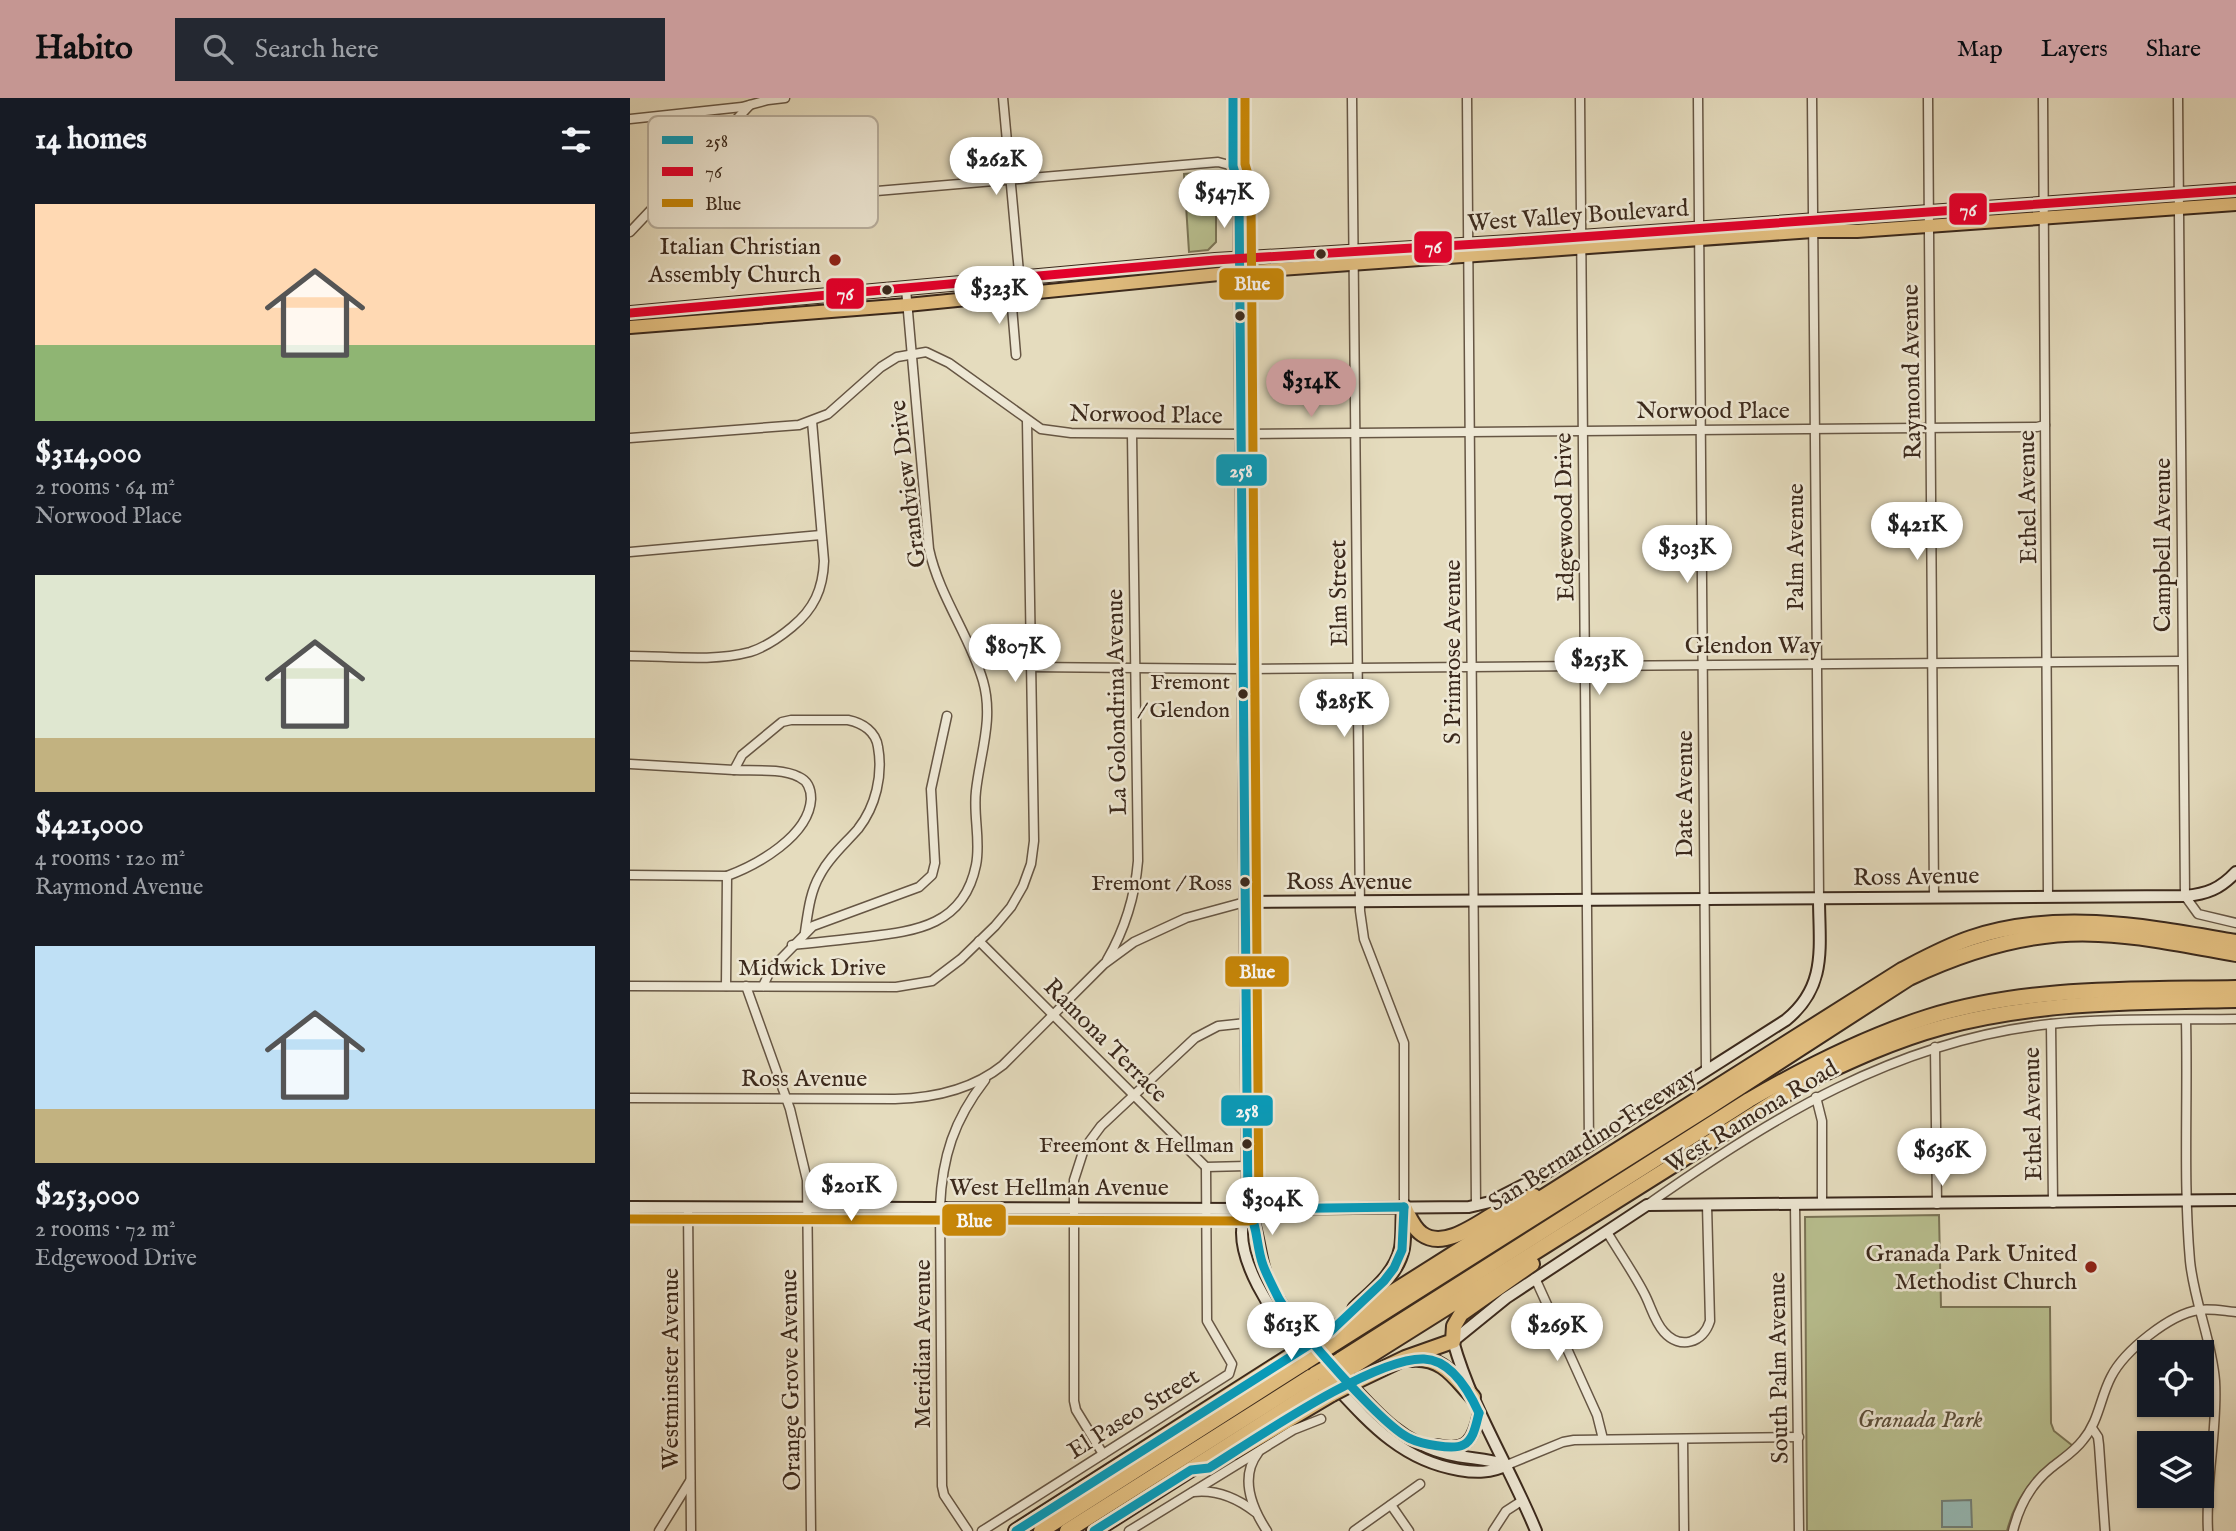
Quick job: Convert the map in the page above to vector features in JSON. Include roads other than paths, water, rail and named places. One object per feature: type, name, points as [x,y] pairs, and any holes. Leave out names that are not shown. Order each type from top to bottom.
[{"type":"highway","name":"San Bernardino Freeway","points":[[1327,1339],[1558,1188],[1902,970],[1962,941],[2026,925],[2097,922],[2236,942]]},
{"type":"highway","points":[[1041,1531],[1204,1428],[1327,1339],[1708,1108],[1909,978],[1938,965],[2008,942],[2052,934],[2098,933],[2236,954]]},
{"type":"highway","points":[[1094,1531],[1323,1384],[1344,1364],[1432,1301],[1771,1087],[1813,1064],[1861,1042],[1928,1017],[1985,1003],[2079,992],[2236,988]]},
{"type":"highway","points":[[1344,1364],[1482,1285],[1804,1083],[1895,1043],[1943,1027],[2059,1006],[2236,1000]]},
{"type":"highway","points":[[1895,1043],[1928,1017]]},
{"type":"highway","points":[[1067,1531],[1323,1384],[1359,1380],[1400,1360],[1453,1341],[1454,1325],[1461,1314],[1654,1178]]},
{"type":"highway","points":[[1404,1207],[1420,1233],[1441,1239],[1469,1229],[1508,1206],[1558,1188]]},
{"type":"highway","points":[[1327,1339],[1394,1268],[1402,1250],[1404,1207]]},
{"type":"highway","points":[[1432,1301],[1482,1285]]},
{"type":"highway","points":[[1016,1531],[1230,1396],[1300,1358]]},
{"type":"highway","points":[[1400,1360],[1427,1359],[1442,1365],[1453,1373],[1473,1397]]},
{"type":"highway","points":[[1204,1428],[1230,1396]]},
{"type":"main road","name":"West Valley Boulevard","points":[[630,313],[1239,259],[1468,243],[1699,241],[1928,212],[2236,190]]},
{"type":"main road","name":"West Valley Boulevard","points":[[630,327],[907,305],[1239,272],[1467,257],[1699,227],[1928,226],[2236,204]]},
{"type":"main road","points":[[717,320],[730,312],[754,309],[757,302]]},
{"type":"street","points":[[656,116],[750,105],[785,98]]},
{"type":"street","points":[[1003,98],[1019,278],[1016,294],[1016,355]]},
{"type":"street","points":[[1233,98],[1233,166],[1238,183],[1248,1209],[1255,1221],[1266,1275],[1286,1309],[1379,1415],[1410,1439],[1443,1453],[1507,1465]]},
{"type":"street","points":[[1238,183],[1244,167],[1243,98]]},
{"type":"street","name":"Elm Street","points":[[1352,98],[1360,902],[1364,939],[1404,1042],[1404,1207]]},
{"type":"street","name":"S Primrose Avenue","points":[[1467,98],[1476,1206]]},
{"type":"street","name":"Edgewood Drive","points":[[1580,98],[1589,1145]]},
{"type":"street","name":"Date Avenue","points":[[1698,98],[1706,1070]]},
{"type":"street","name":"Palm Avenue","points":[[1706,1070],[1799,1010],[1810,995],[1818,969],[1812,98]]},
{"type":"street","name":"Raymond Avenue","points":[[1928,98],[1934,897]]},
{"type":"street","name":"Ethel Avenue","points":[[2043,98],[2049,896]]},
{"type":"street","name":"Campbell Avenue","points":[[2178,98],[2185,896]]},
{"type":"street","points":[[740,116],[750,105]]},
{"type":"street","points":[[630,119],[648,117]]},
{"type":"street","points":[[878,191],[1218,162],[1233,166]]},
{"type":"street","points":[[630,232],[648,215]]},
{"type":"street","name":"Grandview Drive","points":[[792,945],[925,928],[954,908],[969,886],[977,863],[975,792],[988,721],[988,703],[979,668],[933,568],[929,549],[906,289]]},
{"type":"street","name":"Norwood Place","points":[[912,354],[926,352],[948,363],[1027,421],[1053,432],[1239,434],[2037,428],[2045,425]]},
{"type":"street","points":[[630,438],[799,425],[828,414],[897,356],[912,354]]},
{"type":"street","points":[[630,656],[730,655],[751,651],[770,643],[805,616],[817,599],[823,580],[812,421]]},
{"type":"street","points":[[979,941],[1012,908],[1031,864],[1034,841],[1027,421]]},
{"type":"street","name":"La Golondrina Avenue","points":[[1104,964],[1116,944],[1135,888],[1138,861],[1132,433]]},
{"type":"street","points":[[630,552],[821,536]]},
{"type":"street","name":"Glendon Way","points":[[1030,667],[1242,669],[2182,661]]},
{"type":"street","points":[[763,986],[771,969],[805,932],[825,920],[919,887],[932,875],[936,856],[931,789],[947,716]]},
{"type":"street","points":[[734,770],[742,755],[782,722],[790,720],[858,722],[871,732],[877,741],[880,774],[872,803],[861,824],[820,875],[810,900],[805,932]]},
{"type":"street","points":[[630,764],[787,773],[800,777],[808,784],[811,795],[806,820],[790,840],[742,871],[727,876],[630,875]]},
{"type":"street","name":"Ross Avenue","points":[[630,1098],[785,1100],[921,1097],[962,1089],[986,1077],[1011,1058],[1104,964],[1134,942],[1161,928],[1245,902],[2185,896],[2206,894],[2218,888],[2236,872]]},
{"type":"street","points":[[726,986],[727,876]]},
{"type":"street","points":[[2185,896],[2198,914],[2236,923]]},
{"type":"street","name":"Midwick Drive","points":[[630,986],[896,987],[932,981],[979,941]]},
{"type":"street","name":"Ramona Terrace","points":[[979,941],[1206,1167]]},
{"type":"street","name":"Orange Grove Avenue","points":[[746,986],[790,1109],[807,1180],[811,1531]]},
{"type":"street","name":"West Ramona Road","points":[[1453,1341],[1535,1278],[1688,1176],[1816,1097],[1880,1068],[1935,1047],[2051,1024],[2236,1019]]},
{"type":"street","points":[[2186,1020],[2190,1262],[2194,1293],[2215,1378],[2216,1401],[2208,1531]]},
{"type":"street","points":[[1104,1454],[1076,1410],[1074,1401],[1072,1208],[1075,1173],[1084,1149],[1101,1126],[1133,1093],[1195,1038],[1218,1026],[1246,1023]]},
{"type":"street","name":"Ethel Avenue","points":[[2051,1024],[2053,1203]]},
{"type":"street","points":[[1935,1047],[1937,1204]]},
{"type":"street","points":[[1476,1206],[1490,1202],[1529,1182],[1706,1070]]},
{"type":"street","name":"Meridian Avenue","points":[[968,1531],[944,1495],[942,1486],[941,1181],[950,1142],[986,1077]]},
{"type":"street","points":[[1816,1097],[1822,1121],[1822,1204]]},
{"type":"street","points":[[1205,1209],[1206,1167],[1247,1166]]},
{"type":"street","points":[[1647,1205],[2236,1200]]},
{"type":"street","points":[[1607,1232],[1644,1294],[1662,1331],[1677,1342],[1694,1342],[1707,1330],[1710,1321],[1707,1205]]},
{"type":"street","name":"South Palm Avenue","points":[[1796,1205],[1799,1531]]},
{"type":"street","name":"West Hellman Avenue","points":[[630,1206],[1248,1209],[1476,1206]]},
{"type":"street","name":"Westminster Avenue","points":[[688,1207],[691,1531]]},
{"type":"street","name":"El Paseo Street","points":[[982,1531],[1223,1378],[1231,1370],[1232,1364],[1207,1321],[1205,1209]]},
{"type":"street","points":[[1248,1209],[1241,1220],[1251,1269],[1261,1294],[1279,1322],[1303,1352],[1377,1431],[1405,1452],[1435,1465],[1464,1471],[1488,1472],[1563,1442],[1603,1439],[1799,1437]]},
{"type":"street","points":[[1535,1278],[1597,1415],[1603,1439]]},
{"type":"street","points":[[2013,1531],[2018,1513],[2029,1492],[2050,1469],[2077,1448],[2092,1428],[2108,1382],[2120,1363],[2167,1324],[2200,1309],[2236,1312]]},
{"type":"street","points":[[1453,1341],[1479,1413],[1507,1465],[1536,1531]]},
{"type":"street","points":[[1410,1439],[1452,1448],[1464,1445],[1475,1433],[1479,1413]]},
{"type":"street","points":[[1129,1531],[1293,1430],[1321,1419]]},
{"type":"street","points":[[2092,1428],[2098,1437],[2105,1531]]},
{"type":"street","points":[[1683,1439],[1684,1531]]},
{"type":"street","points":[[1259,1450],[1254,1458],[1249,1490],[1255,1512],[1266,1531]]},
{"type":"street","points":[[659,1531],[690,1481]]},
{"type":"street","points":[[1354,1531],[1420,1484]]},
{"type":"street","points":[[1189,1493],[1218,1492],[1255,1512]]},
{"type":"street","points":[[1491,1530],[1506,1511],[1523,1500]]},
{"type":"street","points":[[1391,1505],[1409,1531]]},
{"type":"water","points":[[1971,1500],[1972,1527],[1942,1527],[1942,1501]]},
{"type":"place","name":"Italian Christian Assembly Church","points":[[835,260]]},
{"type":"place","name":"Fremont / Glendon","points":[[1243,694]]},
{"type":"place","name":"Fremont / Ross","points":[[1245,882]]},
{"type":"place","name":"Freemont & Hellman","points":[[1247,1144]]},
{"type":"place","name":"Granada Park United Methodist Church","points":[[2091,1267]]},
{"type":"park label","name":"Granada Park","points":[[1920,1419]]}]
